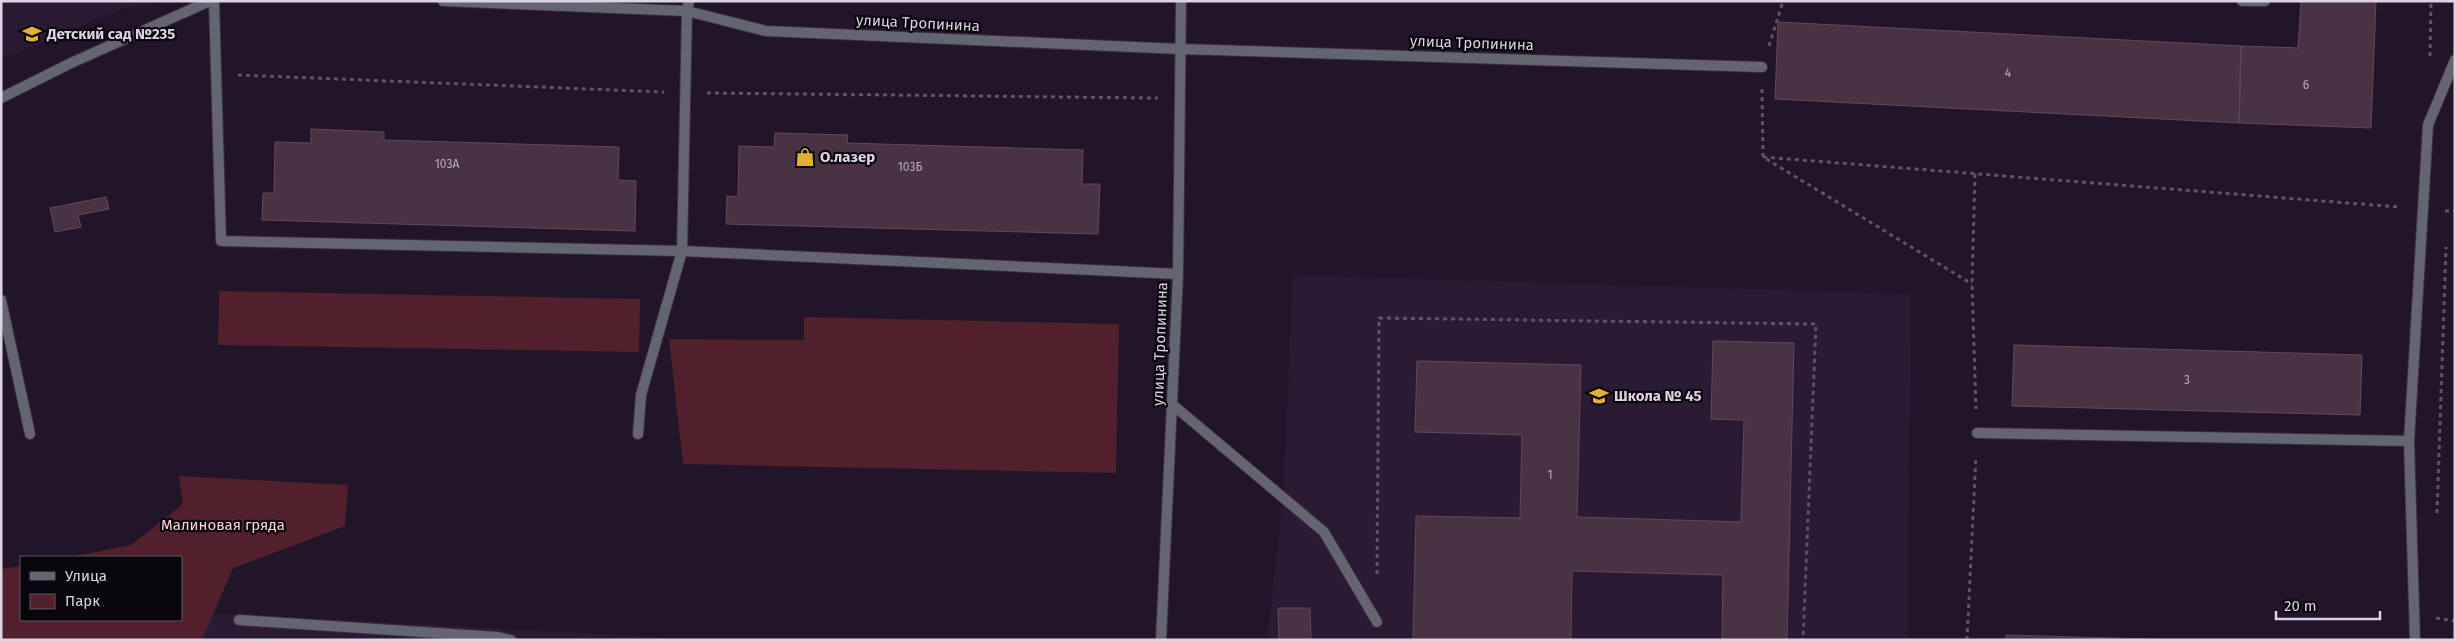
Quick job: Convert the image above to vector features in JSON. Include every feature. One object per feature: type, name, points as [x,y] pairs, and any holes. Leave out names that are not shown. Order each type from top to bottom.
[{"type":"street","points":[[1,98],[71,63],[212,1],[221,242],[682,250],[1178,274]]},
{"type":"street","name":"улица Тропинина","points":[[443,1],[688,6],[766,31],[1180,49],[1762,67]]},
{"type":"street","name":"улица Тропинина","points":[[1161,640],[1178,274],[1181,1]]},
{"type":"street","points":[[2242,1],[2265,1]]},
{"type":"street","points":[[638,434],[641,395],[682,250],[688,6]]},
{"type":"street","points":[[2415,640],[2409,441],[2428,125],[2455,60]]},
{"type":"street","points":[[1,300],[30,434]]},
{"type":"street","points":[[1173,405],[1324,532],[1376,622]]},
{"type":"street","points":[[1977,433],[2409,441]]},
{"type":"street","points":[[240,620],[498,637],[510,640]]},
{"type":"path","points":[[1763,157],[1762,67],[1783,1]]},
{"type":"path","points":[[1763,157],[2455,211]]},
{"type":"path","points":[[1763,157],[1972,284]]},
{"type":"path","points":[[1967,640],[1977,433],[1972,284],[1974,174]]},
{"type":"path","points":[[2447,221],[2448,211]]},
{"type":"path","points":[[2436,519],[2447,241]]},
{"type":"path","points":[[1377,583],[1379,318],[1816,324],[1803,640]]},
{"type":"path","points":[[2433,625],[2433,618],[2455,621]]},
{"type":"shaded area","name":"Детский сад №235","points":[[1,1],[164,1],[124,8],[1,59]]},
{"type":"shaded area","name":"Школа № 45","points":[[1293,275],[1911,294],[1907,640],[1267,640],[1283,498]]},
{"type":"shaded area","points":[[182,612],[715,640],[177,640],[180,621],[182,621]]},
{"type":"green space","points":[[219,291],[640,299],[639,352],[218,345]]},
{"type":"green space","points":[[804,317],[1119,324],[1116,473],[683,464],[669,339],[804,340]]},
{"type":"green space","name":"Малиновая гряда","points":[[179,476],[348,485],[345,526],[233,568],[202,640],[1,640],[1,569],[20,566],[20,621],[182,621],[182,556],[75,556],[131,545],[183,504]]},
{"type":"building","points":[[2301,1],[2376,1],[2371,128],[2239,123],[2241,46],[2298,48]]},
{"type":"building","points":[[1778,22],[2241,46],[2239,123],[1775,99]]},
{"type":"building","points":[[311,129],[384,132],[384,140],[619,147],[618,180],[636,181],[635,231],[262,220],[263,193],[274,193],[275,142],[311,143]]},
{"type":"building","points":[[775,133],[848,135],[847,143],[1083,150],[1082,184],[1100,184],[1098,234],[726,224],[727,196],[738,197],[739,146],[774,147]]},
{"type":"building","points":[[106,197],[109,209],[78,215],[81,227],[55,232],[50,208]]},
{"type":"building","points":[[1713,341],[1794,343],[1787,640],[1722,640],[1723,575],[1572,571],[1571,640],[1413,640],[1416,516],[1520,518],[1522,435],[1415,432],[1417,361],[1581,365],[1577,517],[1741,522],[1744,420],[1711,419]]},
{"type":"building","points":[[2014,345],[2362,355],[2360,415],[2012,406]]},
{"type":"building","points":[[1278,608],[1310,608],[1311,640],[1279,640]]},
{"type":"building","points":[[2006,635],[2184,640],[2006,640]]},
{"type":"place","name":"Детский сад №235","points":[[32,34]]},
{"type":"place","name":"О.лазер","points":[[805,157]]},
{"type":"place","name":"Школа № 45","points":[[1599,396]]}]
